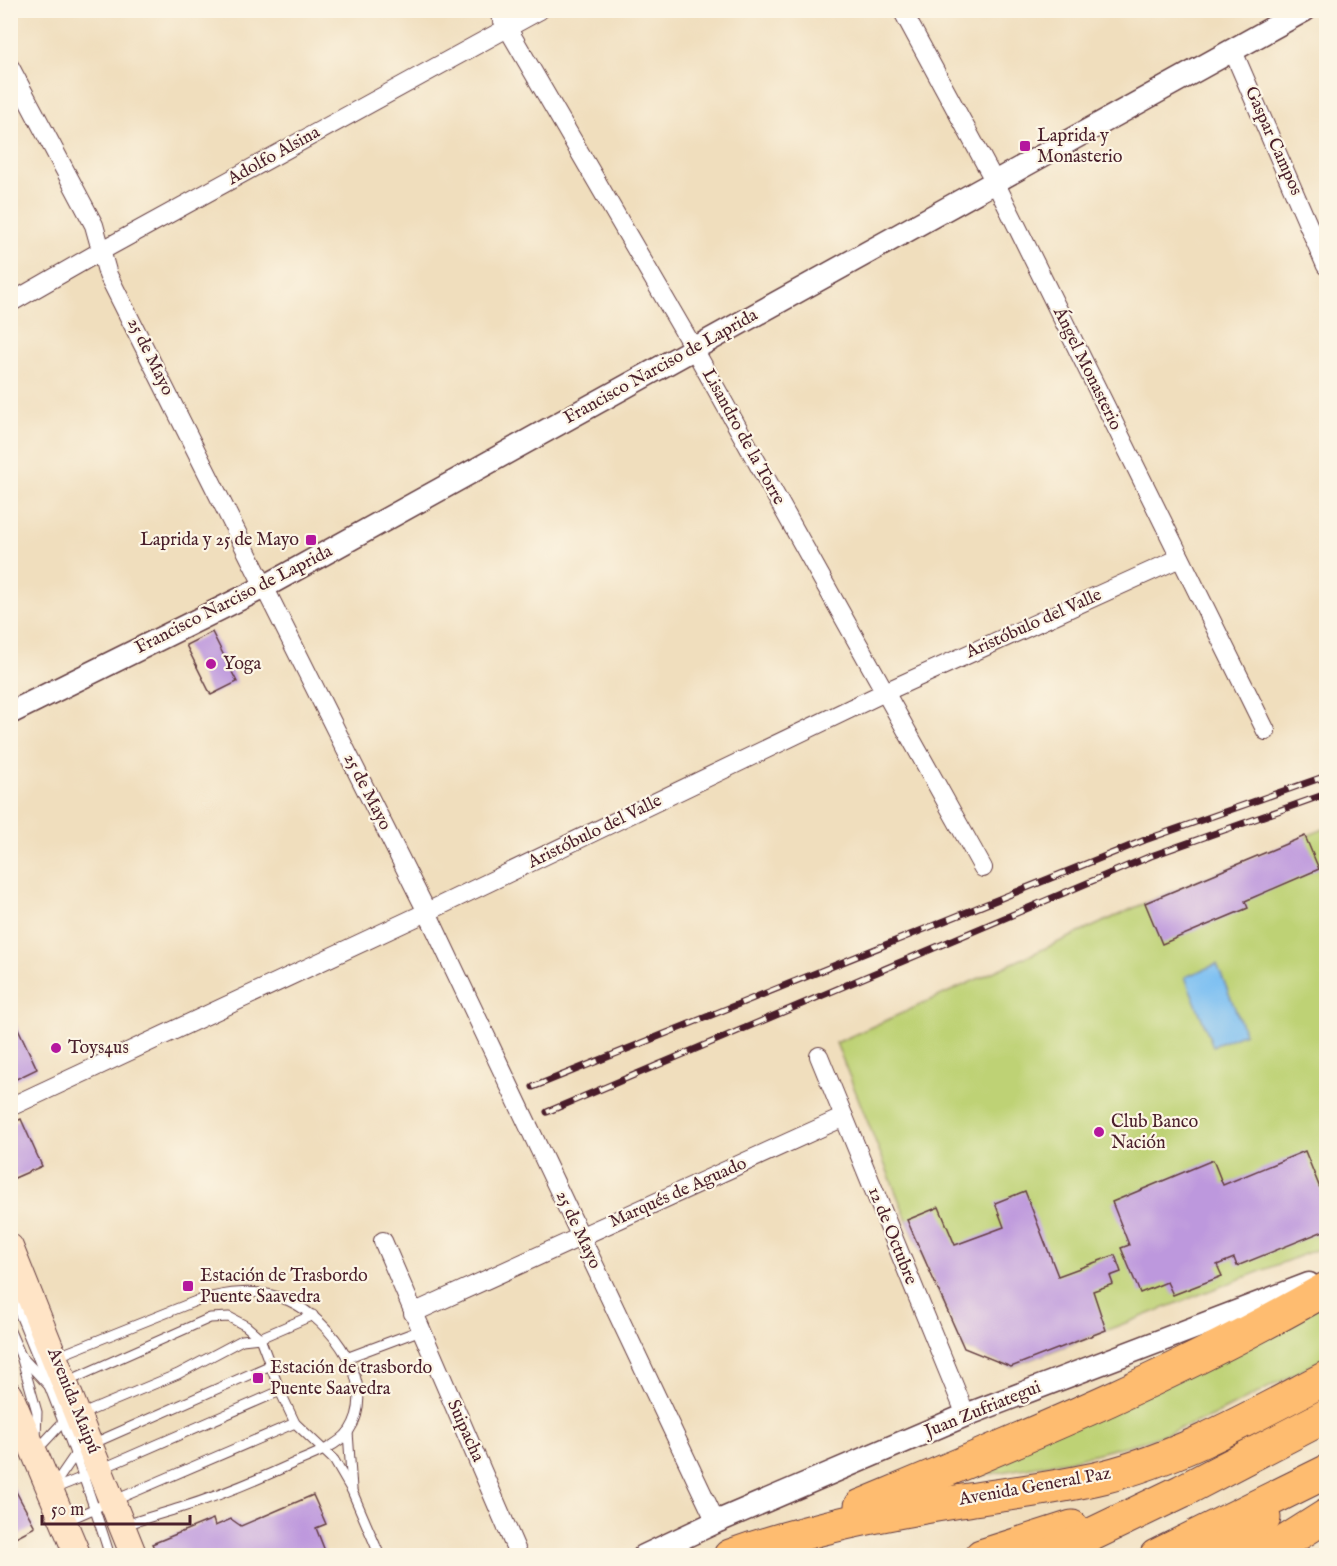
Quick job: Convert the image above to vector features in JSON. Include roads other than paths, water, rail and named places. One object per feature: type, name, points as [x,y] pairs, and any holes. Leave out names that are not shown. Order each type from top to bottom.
[{"type":"highway","points":[[782,1538],[1085,1411],[1264,1325],[1326,1289]]},
{"type":"highway","name":"Avenida General Paz","points":[[730,1556],[782,1538],[897,1512],[1049,1488],[1103,1477],[1147,1464],[1197,1442],[1326,1378]]},
{"type":"highway","points":[[1047,1556],[1182,1491],[1326,1416]]},
{"type":"highway","points":[[1156,1556],[1326,1472]]},
{"type":"highway","points":[[1212,1556],[1326,1472]]},
{"type":"highway","points":[[981,1556],[1182,1491]]},
{"type":"highway","points":[[1263,1556],[1326,1516]]},
{"type":"main road","name":"Avenida Maipú","points":[[10,1247],[48,1360],[104,1504],[123,1526],[134,1556]]},
{"type":"main road","points":[[10,1395],[78,1556]]},
{"type":"street","name":"Lisandro de la Torre","points":[[497,10],[694,349],[982,868]]},
{"type":"street","name":"Adolfo Alsina","points":[[10,303],[540,10]]},
{"type":"street","name":"Ángel Monasterio","points":[[902,10],[995,182],[1266,731]]},
{"type":"street","name":"Francisco Narciso de Laprida","points":[[10,713],[264,587],[1305,10]]},
{"type":"street","name":"Gaspar Campos","points":[[1233,51],[1326,266]]},
{"type":"street","name":"25 de Mayo","points":[[10,67],[94,225],[108,276],[427,912],[716,1522]]},
{"type":"street","name":"Aristóbulo del Valle","points":[[10,1107],[427,912],[885,692],[1180,558]]},
{"type":"street","name":"12 de Octubre","points":[[819,1056],[966,1415]]},
{"type":"street","name":"Marqués de Aguado","points":[[417,1321],[582,1237],[844,1118]]},
{"type":"street","name":"Suipacha","points":[[383,1241],[519,1556]]},
{"type":"street","name":"Juan Zufriategui","points":[[644,1556],[716,1522],[966,1415],[1326,1278]]},
{"type":"lane","points":[[10,1291],[48,1360],[196,1301],[220,1294],[258,1293],[288,1300],[313,1315],[349,1357],[358,1382],[356,1414],[348,1432],[352,1491]]},
{"type":"lane","points":[[35,1452],[71,1419],[178,1374],[242,1340],[260,1338],[313,1315]]},
{"type":"lane","points":[[21,1356],[58,1384],[210,1318],[229,1317],[246,1326],[260,1338],[295,1423],[334,1460],[352,1491],[380,1556]]},
{"type":"lane","points":[[349,1357],[417,1321]]},
{"type":"lane","points":[[10,1331],[21,1356],[38,1412],[35,1452]]},
{"type":"lane","points":[[51,1490],[82,1449],[271,1365]]},
{"type":"lane","points":[[51,1490],[280,1391]]},
{"type":"lane","points":[[64,1522],[295,1423]]},
{"type":"lane","points":[[123,1526],[145,1517],[180,1509],[256,1480],[323,1451],[348,1432]]},
{"type":"lane","points":[[104,1504],[110,1556]]},
{"type":"water","points":[[1217,964],[1245,1033],[1213,1046],[1185,977]]},
{"type":"railway","points":[[533,1087],[1145,840],[1326,776]]},
{"type":"railway","points":[[547,1112],[1151,856],[1326,794]]},
{"type":"place","name":"Laprida y Monasterio","points":[[1025,146]]},
{"type":"place","name":"Laprida y 25 de Mayo","points":[[311,540]]},
{"type":"place","name":"Yoga","points":[[211,664]]},
{"type":"place","name":"Toys4us","points":[[56,1048]]},
{"type":"place","name":"Club Banco Nación","points":[[1099,1132]]},
{"type":"place","name":"Estación de Trasbordo Puente Saavedra","points":[[188,1286]]},
{"type":"place","name":"Estación de trasbordo Puente Saavedra","points":[[258,1378]]}]
